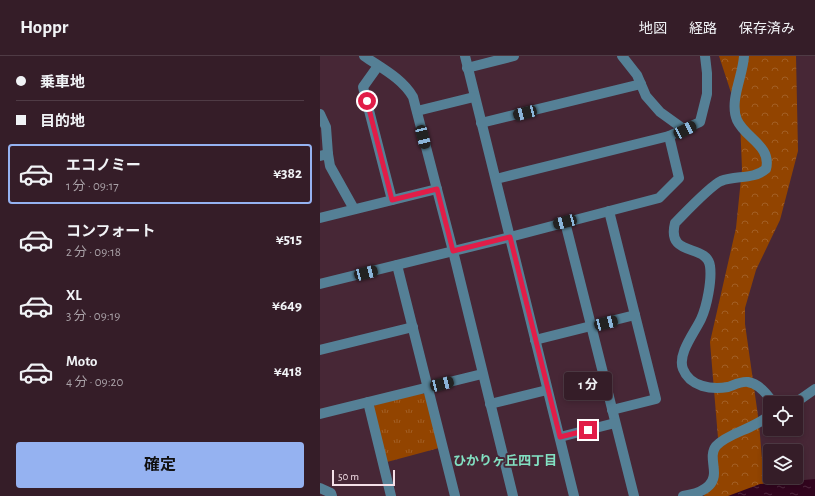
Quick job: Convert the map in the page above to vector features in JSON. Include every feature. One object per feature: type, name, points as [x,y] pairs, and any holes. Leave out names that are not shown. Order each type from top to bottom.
[{"type":"street","points":[[364,56],[402,82],[409,89],[413,97],[453,251],[513,496]]},
{"type":"street","points":[[464,56],[574,496]]},
{"type":"street","points":[[468,68],[514,56]]},
{"type":"street","points":[[622,56],[637,75],[646,96],[660,112],[685,130]]},
{"type":"street","points":[[496,180],[670,136],[700,122],[708,85],[705,56]]},
{"type":"street","points":[[744,56],[736,95],[736,119],[745,132],[764,151],[767,164],[766,169],[755,176],[728,180],[716,185],[675,223],[673,229],[676,241],[684,248],[704,255],[709,260],[711,267],[711,277],[704,310],[686,348],[682,361],[683,369],[687,376],[699,385],[708,388],[722,388],[748,382],[765,392],[768,396]]},
{"type":"street","points":[[378,66],[363,87],[392,200]]},
{"type":"street","points":[[481,123],[640,84]]},
{"type":"street","points":[[417,111],[474,96]]},
{"type":"street","points":[[320,114],[326,127],[324,155],[354,209]]},
{"type":"street","points":[[320,284],[659,198],[679,178],[670,136]]},
{"type":"street","points":[[320,218],[437,189]]},
{"type":"street","points":[[609,211],[656,399],[612,410]]},
{"type":"street","points":[[565,222],[634,496]]},
{"type":"street","points":[[397,265],[455,496]]},
{"type":"street","points":[[535,340],[635,315]]},
{"type":"street","points":[[320,350],[412,327]]},
{"type":"street","points":[[320,414],[482,374]]},
{"type":"street","points":[[803,397],[815,389]]},
{"type":"street","points":[[490,404],[547,390]]},
{"type":"street","points":[[368,402],[391,496]]},
{"type":"street","points":[[683,496],[703,490],[713,480],[713,451],[717,445],[727,438],[763,420]]},
{"type":"street","points":[[560,437],[615,423]]},
{"type":"street","points":[[320,488],[331,493],[332,496]]},
{"type":"green space","points":[[719,56],[796,56],[798,151],[780,220],[756,270],[745,308],[745,324],[759,423],[765,496],[704,496],[718,438],[710,342],[736,228],[742,169],[740,120]]},
{"type":"green space","points":[[422,393],[426,395],[439,448],[387,462],[373,408],[375,405]]},
{"type":"water","points":[[815,479],[815,496],[728,496],[760,484],[803,484],[803,480]]},
{"type":"district","name":"ひかりヶ丘四丁目","points":[[505,461]]},
{"type":"route","points":[[367,101],[392,200],[437,189],[453,251],[510,237],[547,390],[560,437],[588,430]]}]
